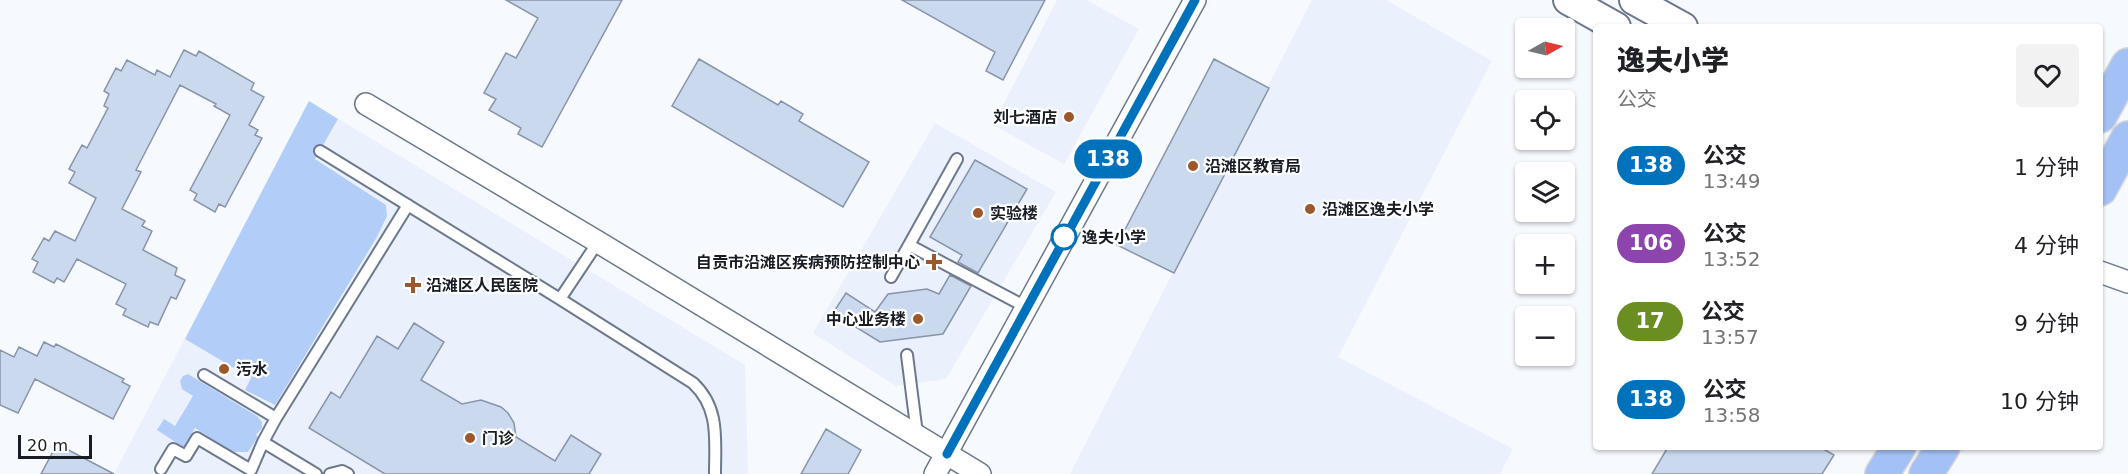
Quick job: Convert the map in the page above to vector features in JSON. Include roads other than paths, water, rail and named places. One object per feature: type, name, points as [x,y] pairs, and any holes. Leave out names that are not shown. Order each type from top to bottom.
[{"type":"main road","points":[[1568,0],[1611,24]]},
{"type":"main road","points":[[1634,0],[1678,24]]},
{"type":"main road","points":[[2103,111],[2128,65]]},
{"type":"main road","points":[[2103,184],[2128,138]]},
{"type":"main road","points":[[1882,474],[1897,450]]},
{"type":"main road","points":[[1926,474],[1941,450]]},
{"type":"street","points":[[935,474],[1195,0]]},
{"type":"street","points":[[366,104],[980,474]]},
{"type":"street","points":[[2103,273],[2128,282]]},
{"type":"lane","points":[[320,151],[693,383],[702,392],[712,411],[715,474]]},
{"type":"lane","points":[[891,277],[957,159]]},
{"type":"lane","points":[[161,469],[173,449],[186,456],[197,438],[251,470],[276,418],[408,205]]},
{"type":"lane","points":[[560,299],[598,242]]},
{"type":"lane","points":[[909,245],[1026,307]]},
{"type":"lane","points":[[907,355],[917,434]]},
{"type":"lane","points":[[204,375],[276,418]]},
{"type":"lane","points":[[263,442],[316,474]]},
{"type":"lane","points":[[330,474],[342,471],[348,474]]},
{"type":"place","name":"刘七酒店","points":[[1069,117]]},
{"type":"place","name":"沿滩区教育局","points":[[1193,166]]},
{"type":"place","name":"沿滩区逸夫小学","points":[[1310,209]]},
{"type":"place","name":"实验楼","points":[[978,213]]},
{"type":"place","name":"逸夫小学","points":[[1064,237]]},
{"type":"place","name":"自贡市沿滩区疾病预防控制中心","points":[[934,262]]},
{"type":"place","name":"沿滩区人民医院","points":[[413,285]]},
{"type":"place","name":"中心业务楼","points":[[918,319]]},
{"type":"place","name":"污水","points":[[224,369]]},
{"type":"place","name":"门诊","points":[[470,438]]}]
